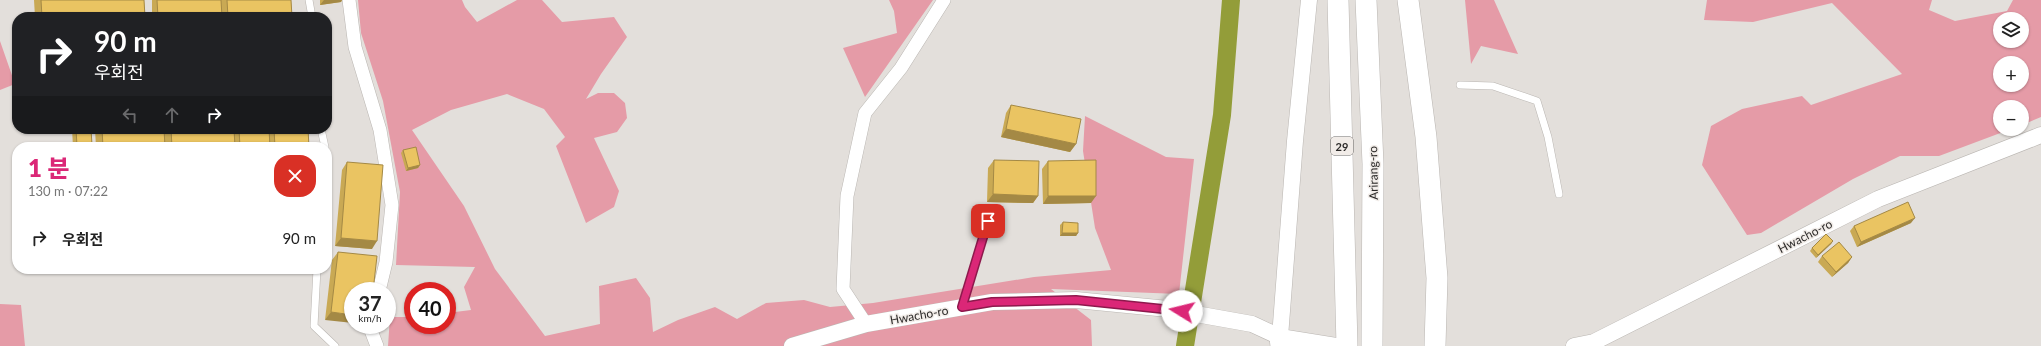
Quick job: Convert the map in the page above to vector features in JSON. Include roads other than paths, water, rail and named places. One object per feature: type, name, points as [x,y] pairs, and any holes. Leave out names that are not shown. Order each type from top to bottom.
[{"type":"main road","name":"29","points":[[1338,0],[1347,346]]},
{"type":"main road","name":"Arirang-ro","points":[[1366,0],[1373,164],[1372,346]]},
{"type":"main road","points":[[1408,0],[1426,137],[1437,278],[1435,346]]},
{"type":"street","points":[[349,0],[355,47],[380,130],[392,205],[386,262],[381,282]]},
{"type":"street","points":[[866,324],[843,289],[847,196],[865,113],[901,68],[944,0]]},
{"type":"street","points":[[1309,0],[1295,141],[1281,342],[1336,346]]},
{"type":"street","name":"Hwacho-ro","points":[[1574,346],[1594,342],[1878,199],[2041,135]]},
{"type":"street","name":"Hwacho-ro","points":[[792,346],[866,324],[992,302],[1076,300],[1168,309],[1252,324],[1281,342]]},
{"type":"street","points":[[372,334],[377,346]]},
{"type":"lane","points":[[309,0],[311,12]]},
{"type":"lane","points":[[1460,85],[1493,86],[1537,101],[1548,137],[1559,194]]},
{"type":"lane","points":[[962,307],[988,221]]},
{"type":"lane","points":[[317,274],[314,326],[335,346]]},
{"type":"waterway","points":[[1185,346],[1222,115],[1231,0]]}]
